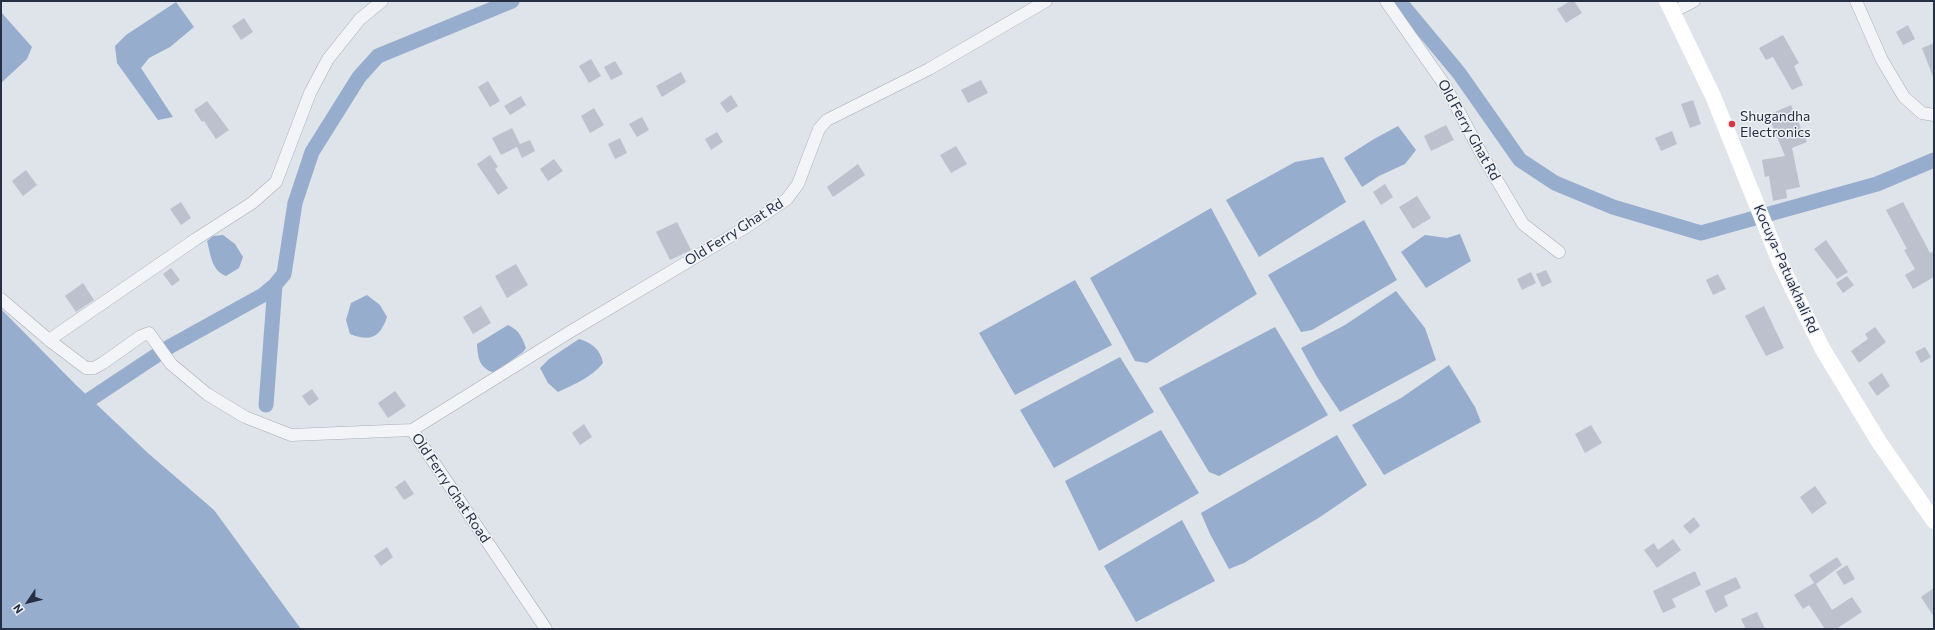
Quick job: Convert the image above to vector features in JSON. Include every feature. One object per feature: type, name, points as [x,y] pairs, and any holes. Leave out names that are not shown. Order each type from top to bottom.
[{"type":"main road","name":"Kocuya-Patuakhali Rd","points":[[1670,7],[1713,96],[1781,265],[1822,348],[1879,442],[1934,521]]},
{"type":"street","points":[[49,340],[172,255],[252,204],[276,182],[310,93],[328,59],[360,19],[382,1]]},
{"type":"street","name":"Old Ferry Ghat Rd","points":[[412,430],[568,332],[746,227],[787,199],[798,184],[819,129],[827,120],[929,69],[1046,1]]},
{"type":"street","name":"Old Ferry Ghat Rd","points":[[1386,1],[1446,87],[1482,155],[1523,224],[1559,252]]},
{"type":"street","points":[[1670,7],[1694,1]]},
{"type":"street","points":[[1856,1],[1882,60],[1904,96],[1922,113],[1934,115]]},
{"type":"street","name":"Old Ferry Ghat Road","points":[[1,299],[49,340],[86,368],[94,368],[141,336],[149,333],[171,364],[207,394],[245,417],[291,436],[412,430],[546,629]]},
{"type":"water","points":[[176,2],[194,27],[170,47],[149,58],[141,68],[173,117],[158,120],[117,63],[115,46],[126,35]]},
{"type":"water","points":[[1,12],[32,47],[27,59],[1,83]]},
{"type":"water","points":[[1398,126],[1416,150],[1405,164],[1379,176],[1362,187],[1344,158]]},
{"type":"water","points":[[1323,157],[1346,202],[1259,257],[1226,200],[1295,162]]},
{"type":"water","points":[[1211,208],[1257,294],[1147,363],[1135,361],[1090,278]]},
{"type":"water","points":[[1364,220],[1397,280],[1312,330],[1301,332],[1268,275]]},
{"type":"water","points":[[1460,234],[1471,261],[1426,288],[1401,252],[1425,235],[1447,238]]},
{"type":"water","points":[[223,235],[235,244],[243,257],[239,268],[226,276],[214,266],[207,241],[213,236]]},
{"type":"water","points":[[1075,280],[1112,345],[1015,395],[979,333]]},
{"type":"water","points":[[1396,291],[1425,328],[1436,360],[1340,412],[1317,377],[1301,348],[1345,325]]},
{"type":"water","points":[[367,295],[380,305],[387,317],[381,330],[377,334],[369,338],[363,338],[350,334],[346,320],[351,303]]},
{"type":"water","points":[[1,309],[75,384],[149,454],[214,510],[301,629],[1,629]]},
{"type":"water","points":[[508,325],[520,334],[526,348],[523,352],[494,373],[485,368],[480,362],[477,344]]},
{"type":"water","points":[[1275,327],[1328,415],[1219,476],[1209,472],[1159,388]]},
{"type":"water","points":[[579,339],[588,342],[598,350],[603,363],[588,376],[558,392],[548,383],[540,368],[549,359]]},
{"type":"water","points":[[1120,357],[1154,412],[1054,468],[1020,410]]},
{"type":"water","points":[[1449,365],[1475,407],[1481,422],[1384,475],[1352,425],[1401,398]]},
{"type":"water","points":[[1161,430],[1199,493],[1099,551],[1065,481]]},
{"type":"water","points":[[1337,435],[1367,485],[1320,517],[1244,563],[1229,569],[1210,534],[1201,513]]},
{"type":"water","points":[[1182,520],[1215,581],[1136,622],[1104,566]]},
{"type":"building","points":[[1570,1],[1574,1],[1582,13],[1566,23],[1557,9]]},
{"type":"building","points":[[244,18],[253,32],[241,40],[232,26]]},
{"type":"building","points":[[1908,25],[1915,39],[1903,45],[1896,32]]},
{"type":"building","points":[[1783,35],[1799,63],[1794,66],[1803,85],[1792,90],[1773,57],[1766,60],[1759,48]]},
{"type":"building","points":[[1934,43],[1934,76],[1933,77],[1922,48]]},
{"type":"building","points":[[591,59],[601,76],[589,83],[579,66]]},
{"type":"building","points":[[615,61],[623,74],[611,80],[604,67]]},
{"type":"building","points":[[681,72],[686,82],[662,97],[656,86]]},
{"type":"building","points":[[981,80],[988,93],[968,103],[961,90]]},
{"type":"building","points":[[488,81],[500,101],[490,107],[478,87]]},
{"type":"building","points":[[731,95],[738,106],[727,113],[720,103]]},
{"type":"building","points":[[521,96],[526,105],[510,115],[504,106]]},
{"type":"building","points":[[1693,100],[1701,124],[1690,128],[1681,104]]},
{"type":"building","points":[[207,101],[229,130],[216,139],[204,121],[202,122],[194,110]]},
{"type":"building","points":[[1791,105],[1807,142],[1792,148],[1800,187],[1786,190],[1787,198],[1773,201],[1769,176],[1765,177],[1762,160],[1785,156],[1768,115]]},
{"type":"building","points":[[594,108],[604,125],[590,133],[581,116]]},
{"type":"building","points":[[642,117],[649,130],[637,137],[629,124]]},
{"type":"building","points":[[1446,125],[1454,140],[1431,151],[1424,136]]},
{"type":"building","points":[[512,128],[520,144],[530,140],[535,151],[522,158],[517,147],[501,155],[492,138]]},
{"type":"building","points":[[1672,131],[1677,144],[1661,151],[1655,138]]},
{"type":"building","points":[[717,132],[723,142],[711,150],[705,139]]},
{"type":"building","points":[[620,138],[627,153],[615,159],[608,144]]},
{"type":"building","points":[[956,146],[967,164],[951,173],[940,155]]},
{"type":"building","points":[[490,155],[498,167],[495,169],[508,188],[498,195],[477,164]]},
{"type":"building","points":[[554,159],[563,171],[548,181],[540,169]]},
{"type":"building","points":[[858,164],[865,175],[833,197],[827,187]]},
{"type":"building","points":[[26,170],[37,185],[23,196],[12,181]]},
{"type":"building","points":[[1385,184],[1393,197],[1381,205],[1373,192]]},
{"type":"building","points":[[1417,196],[1431,218],[1413,229],[1399,207]]},
{"type":"building","points":[[181,202],[191,218],[181,225],[170,209]]},
{"type":"building","points":[[1903,202],[1930,253],[1934,251],[1934,277],[1913,289],[1905,275],[1915,269],[1904,250],[1907,249],[1886,210]]},
{"type":"building","points":[[677,222],[691,250],[670,260],[656,232]]},
{"type":"building","points":[[1826,240],[1848,272],[1837,279],[1814,249]]},
{"type":"building","points":[[516,264],[528,285],[507,298],[495,276]]},
{"type":"building","points":[[171,268],[180,280],[172,286],[163,274]]},
{"type":"building","points":[[1546,270],[1552,282],[1542,287],[1536,274]]},
{"type":"building","points":[[1531,272],[1536,283],[1522,290],[1517,279]]},
{"type":"building","points":[[1718,274],[1726,289],[1713,295],[1706,280]]},
{"type":"building","points":[[1847,276],[1854,285],[1843,293],[1836,283]]},
{"type":"building","points":[[83,283],[94,300],[76,312],[65,296]]},
{"type":"building","points":[[481,306],[491,323],[473,334],[463,317]]},
{"type":"building","points":[[1764,306],[1784,348],[1766,356],[1745,316]]},
{"type":"building","points":[[1875,327],[1886,342],[1859,363],[1851,351],[1868,339],[1865,334]]},
{"type":"building","points":[[1925,347],[1931,357],[1921,363],[1915,352]]},
{"type":"building","points":[[1882,373],[1890,386],[1877,396],[1868,383]]},
{"type":"building","points":[[312,389],[319,399],[309,406],[302,396]]},
{"type":"building","points":[[395,391],[406,406],[388,418],[378,403]]},
{"type":"building","points":[[584,424],[592,437],[580,445],[572,433]]},
{"type":"building","points":[[1591,425],[1602,443],[1585,453],[1575,434]]},
{"type":"building","points":[[405,480],[414,494],[404,500],[395,487]]},
{"type":"building","points":[[1815,486],[1827,503],[1812,514],[1800,497]]},
{"type":"building","points":[[1694,517],[1700,526],[1690,534],[1683,526]]},
{"type":"building","points":[[1673,539],[1681,550],[1657,568],[1644,550],[1654,543],[1658,550]]},
{"type":"building","points":[[387,547],[393,557],[381,566],[374,556]]},
{"type":"building","points":[[1837,557],[1842,565],[1816,584],[1832,610],[1852,597],[1862,612],[1836,629],[1825,629],[1809,605],[1803,609],[1794,595],[1814,583],[1809,575]]},
{"type":"building","points":[[1847,565],[1855,579],[1844,585],[1836,572]]},
{"type":"building","points":[[1695,571],[1701,585],[1672,599],[1676,607],[1663,613],[1653,591]]},
{"type":"building","points":[[1736,577],[1741,588],[1724,596],[1728,606],[1715,613],[1705,591]]},
{"type":"building","points":[[1934,588],[1934,617],[1921,597]]},
{"type":"building","points":[[1757,612],[1765,629],[1746,629],[1741,619]]},
{"type":"waterway","points":[[74,410],[169,347],[263,295],[275,285],[284,274],[295,203],[312,152],[359,77],[378,56],[512,1]]},
{"type":"waterway","points":[[1399,1],[1459,73],[1520,160],[1555,183],[1613,207],[1701,233],[1877,184],[1934,160]]},
{"type":"waterway","points":[[266,405],[275,285]]},
{"type":"place","name":"Shugandha Electronics","points":[[1732,124]]}]
